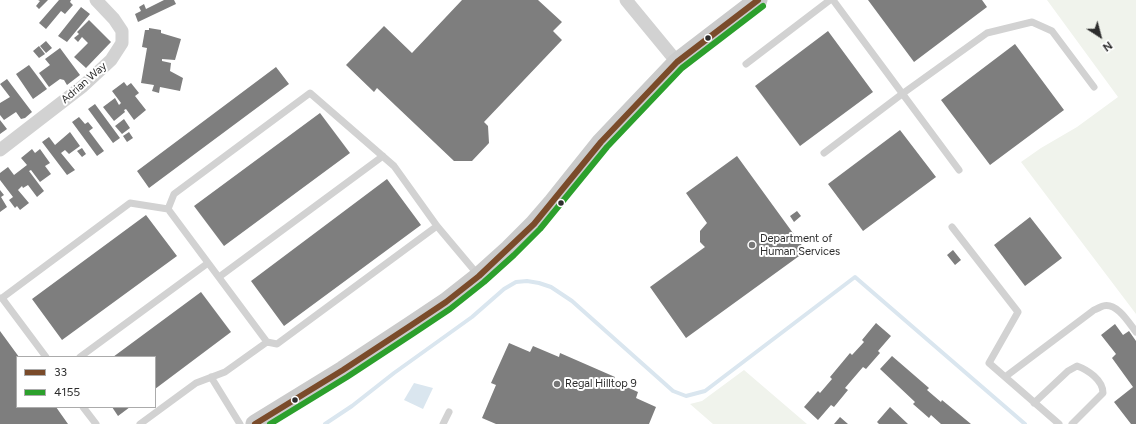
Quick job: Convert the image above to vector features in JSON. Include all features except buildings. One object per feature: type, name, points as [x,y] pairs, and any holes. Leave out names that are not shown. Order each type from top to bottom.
[{"type":"main road","points":[[255,424],[410,326],[446,302],[479,276],[534,224],[601,142],[677,62],[758,0]]},
{"type":"street","name":"Adrian Way","points":[[0,150],[83,86],[111,60],[122,43],[122,31],[114,19],[96,0]]},
{"type":"street","points":[[626,0],[677,62]]},
{"type":"lane","points":[[746,64],[832,0],[959,170]]},
{"type":"lane","points":[[824,153],[987,32],[1032,22],[1052,32],[1094,87]]},
{"type":"lane","points":[[168,209],[174,194],[310,93],[394,166],[437,226],[479,276]]},
{"type":"lane","points":[[219,277],[384,156]]},
{"type":"lane","points":[[45,356],[1,298],[130,203],[168,209],[267,342],[277,344],[437,226]]},
{"type":"lane","points":[[952,227],[1018,312],[989,363],[1059,424]]},
{"type":"lane","points":[[81,356],[208,262]]},
{"type":"lane","points":[[1005,378],[1094,310],[1104,305],[1114,307],[1136,332]]},
{"type":"lane","points":[[140,424],[196,383],[225,372],[267,342]]},
{"type":"lane","points":[[1034,402],[1068,371],[1077,366],[1086,369],[1100,383],[1104,393],[1072,424]]},
{"type":"lane","points":[[210,377],[240,424]]},
{"type":"lane","points":[[84,408],[96,424]]},
{"type":"lane","points":[[443,424],[449,412]]},
{"type":"shaded area","points":[[1047,0],[1136,0],[1136,314],[1021,162],[1041,148],[1077,127],[1118,97]]},
{"type":"shaded area","points":[[744,370],[807,424],[713,424],[690,404],[702,401]]},
{"type":"shaded area","points":[[414,383],[433,388],[423,409],[404,400]]},
{"type":"waterway","points":[[325,424],[352,406],[394,373],[472,317],[504,289],[516,282],[527,281],[551,287],[572,301],[673,391],[686,396],[705,391],[855,277],[1025,424]]},
{"type":"transit line","name":"33","points":[[255,424],[343,370],[410,326],[446,302],[479,276],[534,224],[601,142],[677,62],[758,0]]},
{"type":"transit line","name":"4155","points":[[270,424],[347,377],[414,333],[450,309],[484,282],[540,229],[607,147],[682,68],[763,6]]},
{"type":"place","name":"Department of Human Services","points":[[752,245]]},
{"type":"place","name":"Regal Hilltop 9","points":[[557,384]]}]
